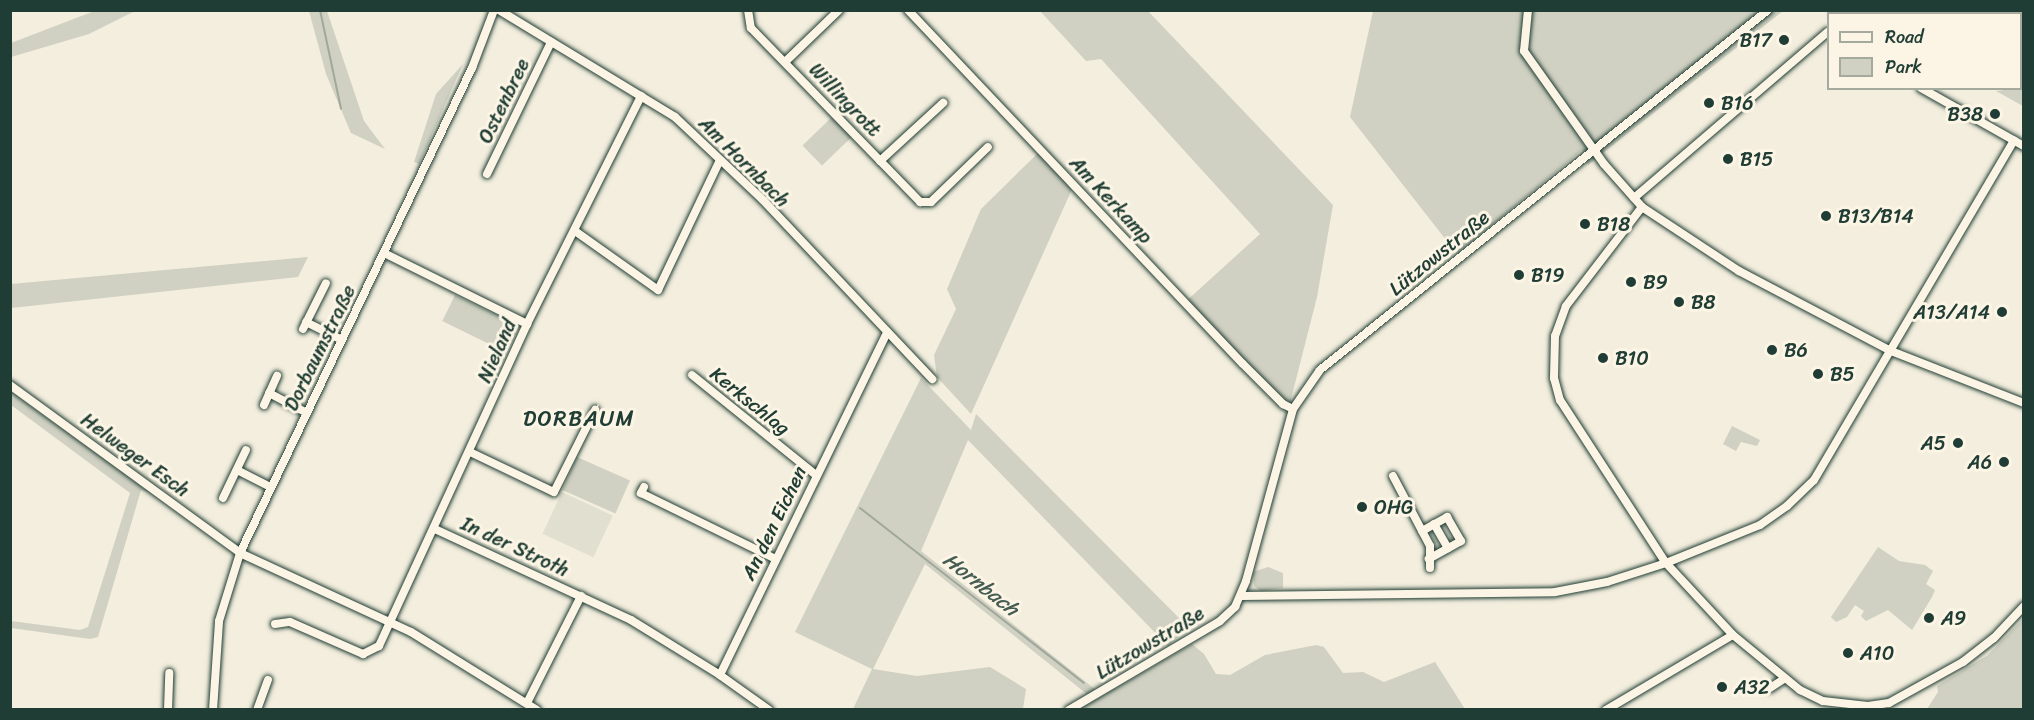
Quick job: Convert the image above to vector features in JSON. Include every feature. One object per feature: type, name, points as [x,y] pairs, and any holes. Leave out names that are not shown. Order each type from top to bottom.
[{"type":"street","name":"Dorbaumstraße","points":[[213,710],[219,621],[240,553],[472,68],[494,10]]},
{"type":"street","name":"Am Hornbach","points":[[499,10],[675,117],[720,160],[932,379]]},
{"type":"street","name":"Willingrott","points":[[748,10],[751,28],[880,161],[926,204],[988,147]]},
{"type":"street","name":"Willingrott","points":[[785,62],[839,10]]},
{"type":"street","name":"Am Kerkamp","points":[[908,10],[1243,364],[1282,404],[1293,409]]},
{"type":"street","points":[[1528,10],[1524,51],[1595,151],[1642,207],[1740,271],[1891,351],[2024,403]]},
{"type":"street","name":"Lützowstraße","points":[[1069,710],[1220,621],[1241,596],[1293,409],[1320,370],[1768,10]]},
{"type":"street","points":[[1634,198],[1827,33]]},
{"type":"street","name":"Ostenbree","points":[[487,174],[551,42]]},
{"type":"street","points":[[1925,90],[2024,146]]},
{"type":"street","name":"Nieland","points":[[275,624],[290,622],[363,654],[376,650],[435,529],[527,324],[641,96]]},
{"type":"street","name":"Willingrott","points":[[880,161],[943,103]]},
{"type":"street","points":[[1241,596],[1555,592],[1606,582],[1729,540],[1787,506],[1814,480],[2014,140]]},
{"type":"street","points":[[575,231],[658,290],[720,160]]},
{"type":"street","points":[[1642,207],[1566,306],[1555,336],[1552,360],[1560,400],[1666,563],[1733,635],[1784,679],[1822,705],[1849,707],[1889,703],[1962,662],[1994,638],[2024,606]]},
{"type":"street","points":[[384,253],[527,324]]},
{"type":"street","points":[[326,283],[305,326],[342,340]]},
{"type":"street","name":"An den Eichen","points":[[720,675],[816,474],[887,333]]},
{"type":"street","name":"Kerkschlag","points":[[692,375],[816,474]]},
{"type":"street","points":[[264,405],[277,376]]},
{"type":"street","name":"Helweger Esch","points":[[10,385],[240,553],[390,622],[434,645],[537,710]]},
{"type":"street","points":[[270,393],[307,413]]},
{"type":"street","points":[[470,452],[554,492],[596,410]]},
{"type":"street","points":[[223,498],[246,450]]},
{"type":"street","points":[[237,470],[271,487]]},
{"type":"street","points":[[1393,476],[1422,531],[1430,546],[1430,564],[1461,541],[1448,517],[1422,531]]},
{"type":"street","points":[[644,487],[641,493],[776,559]]},
{"type":"street","points":[[1434,524],[1448,549]]},
{"type":"street","name":"In der Stroth","points":[[435,529],[643,627],[720,675]]},
{"type":"street","name":"In der Stroth","points":[[527,703],[580,596]]},
{"type":"street","points":[[1606,710],[1733,635]]},
{"type":"street","points":[[168,710],[169,673]]},
{"type":"street","points":[[720,675],[769,710]]},
{"type":"street","points":[[1770,688],[1784,679]]},
{"type":"street","points":[[257,710],[268,680]]},
{"type":"shaded area","points":[[562,492],[613,516],[593,557],[543,534]]},
{"type":"green space","points":[[97,10],[135,11],[89,34],[11,57],[11,43]]},
{"type":"green space","points":[[1930,10],[1932,12],[1849,11]]},
{"type":"green space","points":[[309,11],[327,11],[364,121],[385,149],[351,133],[326,74]]},
{"type":"green space","points":[[1040,11],[1148,11],[1333,205],[1317,297],[1290,403],[1279,398],[1183,304],[1260,234],[1101,59],[1086,61]]},
{"type":"green space","points":[[1373,11],[1783,11],[1588,165],[1582,150],[1457,254],[1350,117]]},
{"type":"green space","points":[[463,64],[419,164],[414,162],[436,94]]},
{"type":"green space","points":[[2023,69],[2023,106],[1996,91],[2022,90]]},
{"type":"green space","points":[[832,117],[851,137],[822,166],[803,145]]},
{"type":"green space","points":[[1039,152],[1073,187],[971,414],[937,377],[934,355],[956,309],[947,289],[981,209]]},
{"type":"green space","points":[[308,257],[298,277],[11,308],[11,284]]},
{"type":"green space","points":[[455,295],[520,327],[507,353],[442,321]]},
{"type":"green space","points":[[921,378],[971,430],[976,414],[1188,627],[1168,646],[968,440],[921,551],[1096,690],[1088,695],[925,564],[873,669],[917,676],[990,667],[1026,689],[1023,709],[853,709],[872,669],[795,632]]},
{"type":"green space","points":[[11,392],[151,493],[141,490],[98,637],[90,639],[11,628],[11,621],[80,630],[88,627],[130,493],[11,405]]},
{"type":"green space","points":[[1732,426],[1760,440],[1757,446],[1741,442],[1736,451],[1723,444]]},
{"type":"green space","points":[[577,457],[630,481],[615,513],[562,490]]},
{"type":"green space","points":[[1878,547],[1899,561],[1925,565],[1933,571],[1926,584],[1935,590],[1912,630],[1888,610],[1866,621],[1861,616],[1864,611],[1855,605],[1847,617],[1836,622],[1831,617]]},
{"type":"green space","points":[[1268,567],[1283,573],[1283,588],[1261,591],[1254,586],[1253,572]]},
{"type":"green space","points":[[2023,619],[2023,709],[1927,709],[1938,692],[1937,686],[1988,655]]},
{"type":"green space","points":[[1192,644],[1204,654],[1216,674],[1230,675],[1265,655],[1316,645],[1324,647],[1343,673],[1363,672],[1384,682],[1435,662],[1465,709],[1080,709]]},
{"type":"waterway","name":"Hornbach","points":[[320,10],[341,109]]},
{"type":"waterway","name":"Hornbach","points":[[860,508],[1084,683]]},
{"type":"place","name":"B17","points":[[1784,40]]},
{"type":"place","name":"B16","points":[[1709,103]]},
{"type":"place","name":"B38","points":[[1995,114]]},
{"type":"place","name":"B15","points":[[1728,159]]},
{"type":"place","name":"B13/B14","points":[[1826,216]]},
{"type":"place","name":"B18","points":[[1585,224]]},
{"type":"place","name":"B19","points":[[1519,275]]},
{"type":"place","name":"B9","points":[[1631,282]]},
{"type":"place","name":"B8","points":[[1679,302]]},
{"type":"place","name":"A13/A14","points":[[2002,312]]},
{"type":"place","name":"B6","points":[[1772,350]]},
{"type":"place","name":"B10","points":[[1603,358]]},
{"type":"place","name":"B5","points":[[1818,374]]},
{"type":"place","name":"A5","points":[[1958,443]]},
{"type":"place","name":"A6","points":[[2004,462]]},
{"type":"place","name":"OHG","points":[[1362,507]]},
{"type":"place","name":"A9","points":[[1929,618]]},
{"type":"place","name":"A10","points":[[1848,653]]},
{"type":"place","name":"A32","points":[[1722,687]]},
{"type":"district","name":"DORBAUM","points":[[579,419]]}]
